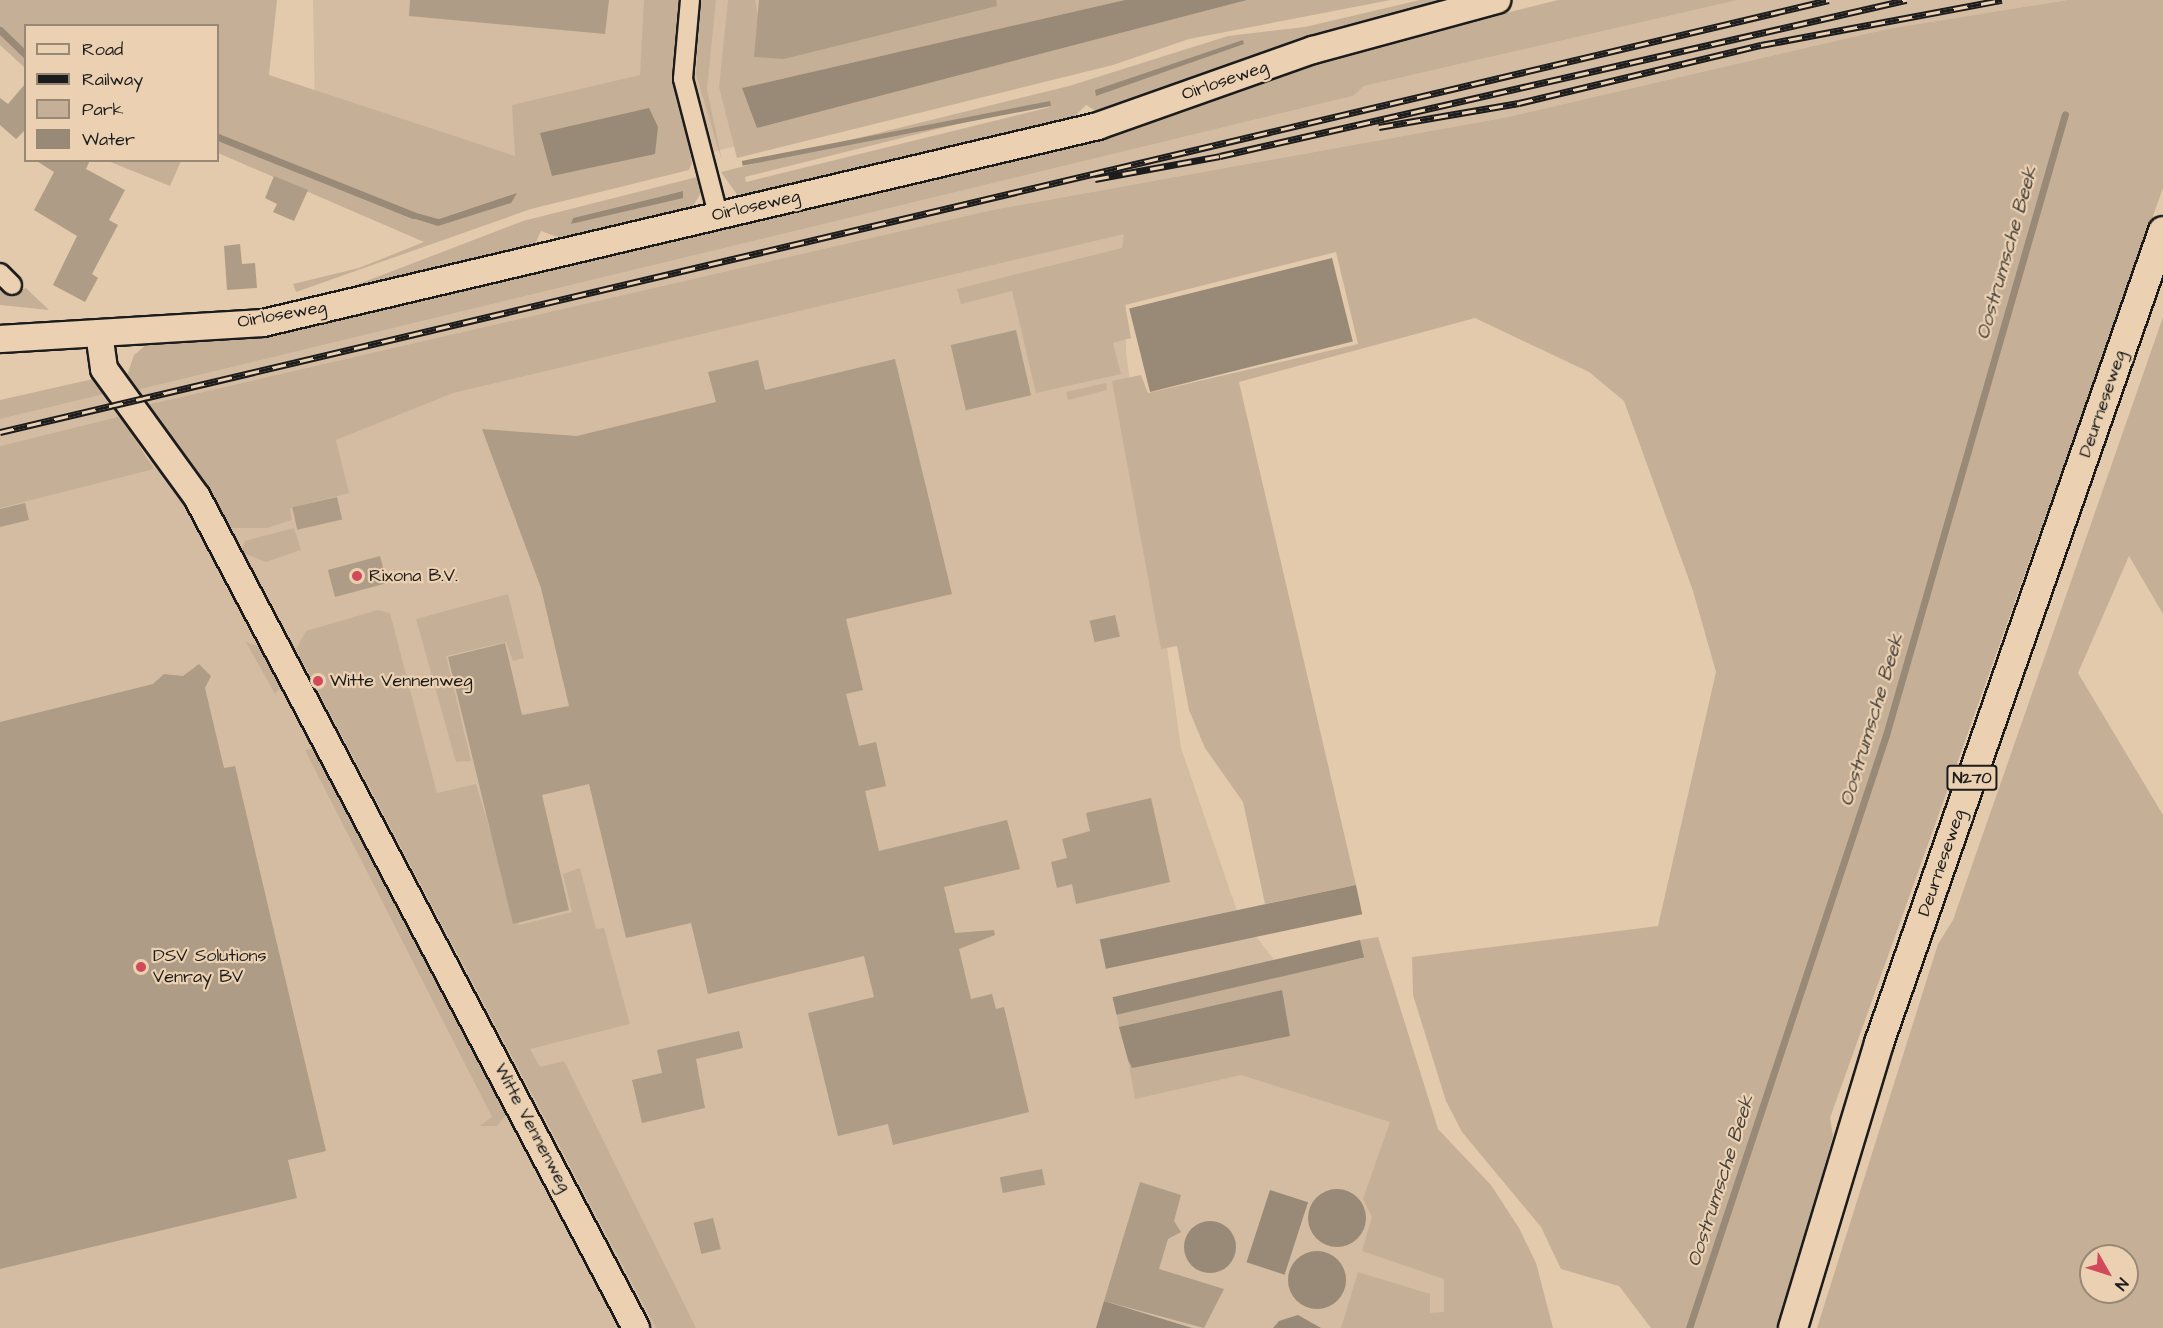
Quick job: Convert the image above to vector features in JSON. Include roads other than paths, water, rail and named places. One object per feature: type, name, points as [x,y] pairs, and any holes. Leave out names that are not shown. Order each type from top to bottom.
[{"type":"main road","name":"Deurneseweg","points":[[1793,1328],[1879,1043],[2163,231]]},
{"type":"street","points":[[690,0],[683,79],[718,214]]},
{"type":"street","name":"Oirloseweg","points":[[0,339],[263,323],[1098,126],[1313,50],[1497,0]]},
{"type":"street","name":"Witte Vennenweg","points":[[99,333],[104,369],[197,497],[636,1328]]},
{"type":"water","points":[[1125,0],[1247,0],[757,128],[742,88]]},
{"type":"water","points":[[1243,40],[1244,44],[1096,96],[1095,90]]},
{"type":"water","points":[[1050,101],[1051,106],[743,166],[742,161]]},
{"type":"water","points":[[649,108],[658,127],[655,154],[552,176],[540,133]]},
{"type":"water","points":[[683,191],[683,198],[571,224],[573,218]]},
{"type":"water","points":[[517,193],[511,203],[438,226],[403,215],[405,210],[439,219]]},
{"type":"water","points":[[1332,258],[1353,341],[1150,392],[1129,309]]},
{"type":"water","points":[[1356,885],[1362,914],[1106,969],[1100,939]]},
{"type":"water","points":[[1360,940],[1364,958],[1117,1015],[1113,997]]},
{"type":"water","points":[[1282,990],[1290,1036],[1132,1068],[1128,1060],[1119,1027]]},
{"type":"water","points":[[1337,1189],[1348,1191],[1361,1202],[1366,1218],[1364,1229],[1353,1242],[1337,1247],[1326,1245],[1313,1234],[1308,1218],[1310,1207],[1321,1194]]},
{"type":"water","points":[[1270,1190],[1308,1202],[1285,1275],[1247,1262]]},
{"type":"water","points":[[1205,1221],[1215,1221],[1229,1228],[1236,1247],[1229,1266],[1215,1273],[1205,1273],[1195,1269],[1188,1262],[1184,1252],[1184,1242],[1188,1232],[1195,1225]]},
{"type":"water","points":[[1317,1251],[1328,1253],[1341,1264],[1346,1280],[1344,1291],[1333,1304],[1317,1309],[1306,1307],[1293,1296],[1288,1280],[1290,1269],[1301,1256]]},
{"type":"water","points":[[1104,1301],[1192,1328],[1096,1328]]},
{"type":"water","points":[[1298,1315],[1321,1328],[1273,1328],[1279,1321]]},
{"type":"waterway","points":[[0,30],[24,53]]},
{"type":"waterway","name":"Oostrumsche Beek","points":[[1689,1328],[1886,735],[2065,114]]},
{"type":"waterway","points":[[219,137],[413,215]]},
{"type":"railway","points":[[0,432],[1829,0]]},
{"type":"railway","points":[[1095,179],[1220,156],[1906,0]]},
{"type":"railway","points":[[1379,127],[1519,103],[1761,45],[2002,0]]},
{"type":"place","name":"Rixona B.V.","points":[[357,576]]},
{"type":"place","name":"Witte Vennenweg","points":[[318,681]]},
{"type":"place","name":"DSV Solutions Venray BV","points":[[141,967]]}]
